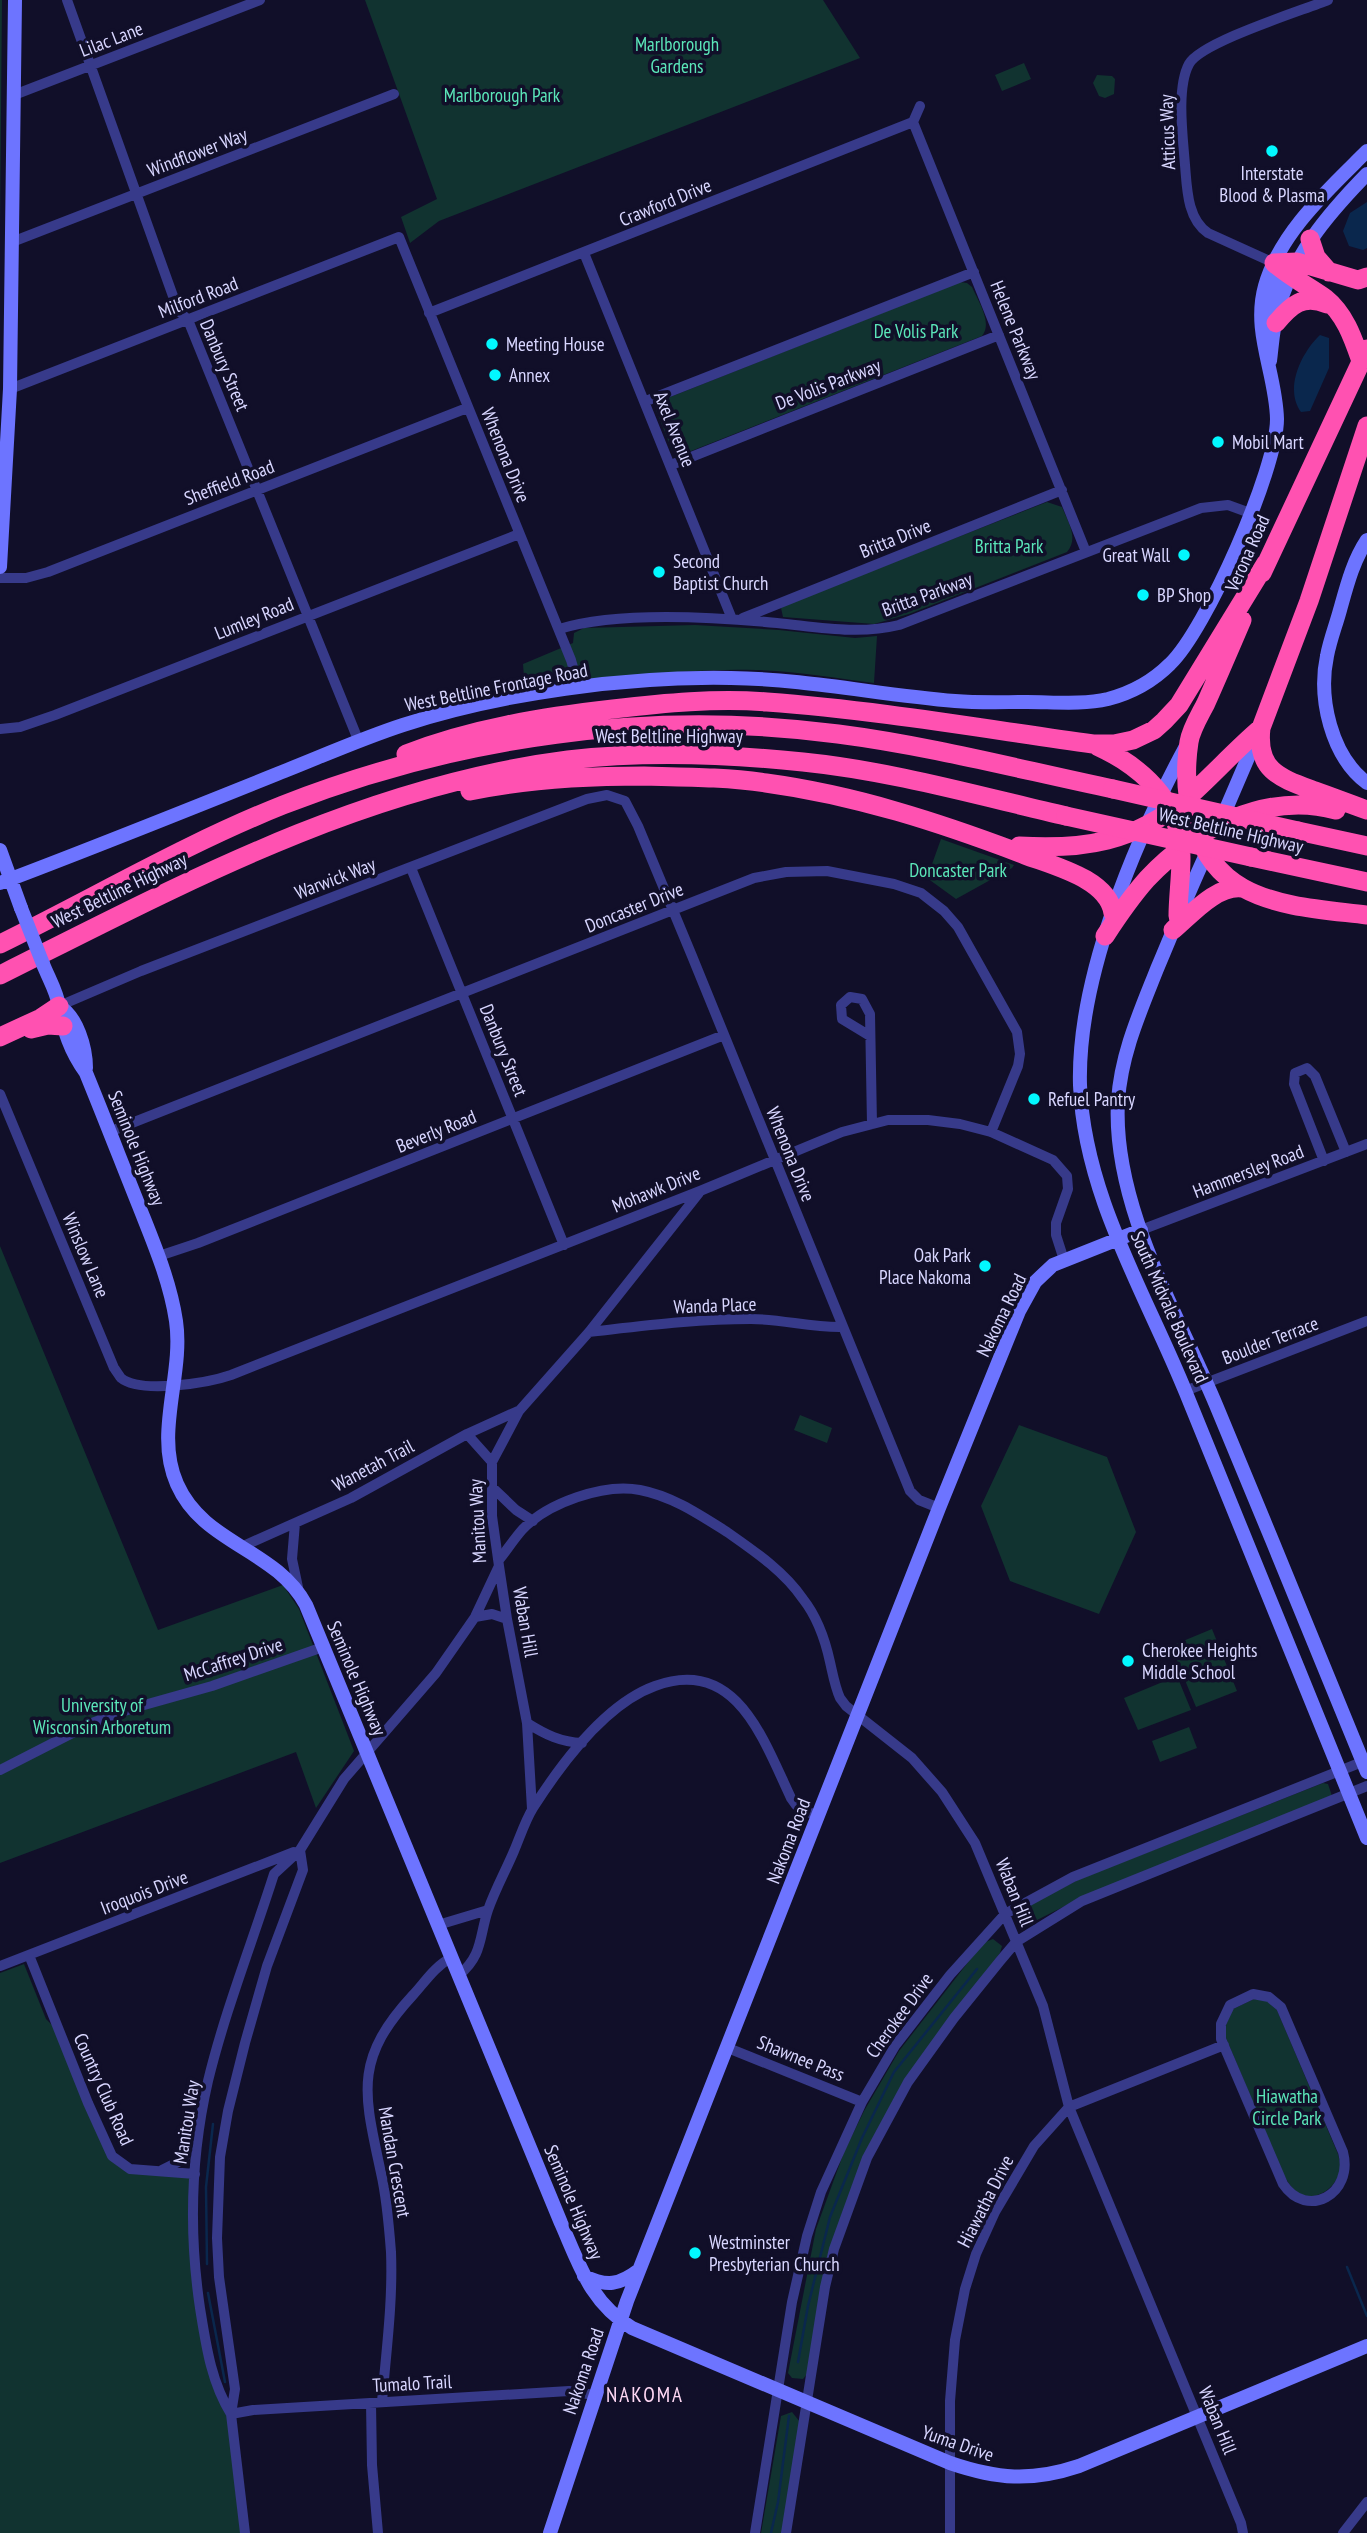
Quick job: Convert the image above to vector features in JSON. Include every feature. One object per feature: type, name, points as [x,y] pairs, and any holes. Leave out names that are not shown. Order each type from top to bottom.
[{"type":"highway","points":[[1310,239],[1316,257],[1329,272]]},
{"type":"highway","points":[[1274,263],[1294,270],[1329,272],[1358,280],[1367,277]]},
{"type":"highway","points":[[1294,270],[1332,305],[1364,355]]},
{"type":"highway","points":[[1274,331],[1297,302],[1307,299],[1332,305]]},
{"type":"highway","name":"Verona Road","points":[[1189,740],[1266,563],[1364,355]]},
{"type":"highway","points":[[1367,426],[1309,601],[1261,727],[1261,751],[1272,771],[1285,780],[1367,810]]},
{"type":"highway","points":[[283,805],[401,756],[471,732],[561,715],[660,703],[765,702],[846,710],[1093,744],[1133,740],[1154,730],[1179,705],[1266,563]]},
{"type":"highway","name":"West Beltline Highway","points":[[0,944],[133,876],[283,805],[391,769],[506,742],[594,729],[680,724],[762,727],[847,735],[1113,789],[1367,846]]},
{"type":"highway","points":[[998,845],[1058,848],[1092,845],[1127,835],[1148,823],[1166,803],[1188,797],[1261,727]]},
{"type":"highway","points":[[1189,740],[1188,797],[1192,822],[1203,845],[1226,875],[1242,888]]},
{"type":"highway","points":[[1093,744],[1117,755],[1136,769],[1166,803],[1178,831],[1180,850],[1176,923]]},
{"type":"highway","name":"West Beltline Highway","points":[[0,975],[253,850],[351,812],[424,790],[535,765],[606,757],[683,755],[806,763],[906,779],[1367,882]]},
{"type":"highway","points":[[253,850],[435,799],[552,779],[628,776],[738,780],[787,786],[883,808],[998,845],[1072,873],[1099,887],[1108,897],[1113,914]]},
{"type":"highway","points":[[1105,936],[1146,881],[1180,850],[1203,845],[1220,824],[1265,808],[1300,804],[1317,805],[1367,819]]},
{"type":"highway","points":[[1176,923],[1230,888],[1242,888],[1292,904],[1367,915]]},
{"type":"highway","points":[[0,1038],[60,1006]]},
{"type":"highway","points":[[0,1038],[41,1026],[63,1026]]},
{"type":"street","points":[[0,567],[10,388],[15,0]]},
{"type":"street","name":"Danbury Street","points":[[67,0],[178,310],[188,320],[359,742]]},
{"type":"street","name":"Lilac Lane","points":[[14,95],[260,0]]},
{"type":"street","name":"Atticus Way","points":[[1274,263],[1208,233],[1194,218],[1185,169],[1183,85],[1188,64],[1197,54],[1219,42],[1328,0]]},
{"type":"street","name":"Windflower Way","points":[[12,242],[394,94]]},
{"type":"street","points":[[913,122],[920,106]]},
{"type":"street","name":"Crawford Drive","points":[[429,313],[913,122]]},
{"type":"street","name":"Helene Parkway","points":[[913,122],[1086,552]]},
{"type":"street","points":[[1269,362],[1262,340],[1261,310],[1265,286],[1274,263],[1306,214],[1367,151]]},
{"type":"street","points":[[1269,362],[1278,309],[1310,239],[1367,174]]},
{"type":"street","name":"Milford Road","points":[[10,388],[398,237]]},
{"type":"street","name":"Whenona Drive","points":[[398,237],[559,629],[579,688]]},
{"type":"street","name":"Axel Avenue","points":[[584,253],[737,619]]},
{"type":"street","points":[[1274,263],[1276,284],[1270,315],[1274,331]]},
{"type":"street","points":[[646,401],[974,272]]},
{"type":"street","name":"De Volis Parkway","points":[[671,465],[999,335]]},
{"type":"street","name":"West Beltline Frontage Road","points":[[5,881],[403,725],[449,713],[579,688],[660,680],[733,678],[791,680],[952,701],[1078,702],[1111,698],[1141,687],[1170,665],[1185,648],[1222,578],[1250,513],[1273,452],[1277,419],[1269,362]]},
{"type":"street","name":"Sheffield Road","points":[[0,578],[26,578],[48,572],[467,408]]},
{"type":"street","name":"Britta Drive","points":[[737,619],[1062,489]]},
{"type":"street","name":"Britta Parkway","points":[[559,629],[601,621],[737,619],[846,631],[882,629],[899,625],[1200,508],[1228,505],[1250,513]]},
{"type":"street","name":"Lumley Road","points":[[0,729],[20,727],[55,715],[519,534]]},
{"type":"street","points":[[1367,540],[1349,579],[1327,657],[1324,684],[1334,738],[1347,760],[1367,783]]},
{"type":"street","points":[[1220,824],[1261,727]]},
{"type":"street","name":"Verona Road","points":[[1166,803],[1170,776],[1189,740]]},
{"type":"street","name":"Warwick Way","points":[[60,1006],[141,971],[587,799],[607,795],[625,801]]},
{"type":"street","name":"Whenona Drive","points":[[625,801],[673,911],[910,1491],[919,1500],[939,1508]]},
{"type":"street","name":"South Midvale Boulevard","points":[[1148,823],[1105,936],[1089,995],[1080,1088],[1092,1164],[1119,1239],[1185,1391],[1367,1838]]},
{"type":"street","name":"South Midvale Boulevard","points":[[1203,845],[1123,1064],[1118,1100],[1121,1153],[1141,1230],[1365,1765]]},
{"type":"street","name":"Seminole Highway","points":[[0,850],[5,881],[21,908],[60,1006],[63,1026],[86,1073],[168,1280],[177,1325],[168,1442],[176,1481],[194,1512],[209,1527],[278,1570],[299,1592],[584,2276],[596,2297],[621,2320]]},
{"type":"street","name":"Danbury Street","points":[[411,868],[564,1245]]},
{"type":"street","name":"Doncaster Drive","points":[[109,1132],[754,878],[786,872],[827,872],[894,884],[921,893],[944,911],[958,927],[1017,1032],[1020,1054],[1018,1066],[991,1132]]},
{"type":"street","name":"Seminole Highway","points":[[60,1006],[73,1018],[85,1053],[86,1073]]},
{"type":"street","name":"Beverly Road","points":[[159,1256],[724,1035]]},
{"type":"street","points":[[870,1036],[872,1124]]},
{"type":"street","points":[[1324,1161],[1294,1084],[1295,1073],[1300,1069],[1307,1068],[1315,1076],[1346,1152]]},
{"type":"street","name":"Winslow Lane","points":[[0,1094],[114,1368],[120,1377],[132,1383],[174,1384]]},
{"type":"street","name":"Mohawk Drive","points":[[174,1384],[199,1384],[231,1375],[700,1191],[842,1132],[888,1121],[928,1120],[991,1132],[1053,1160],[1067,1176],[1068,1189],[1056,1223],[1056,1235],[1065,1260]]},
{"type":"street","name":"Hammersley Road","points":[[1141,1230],[1367,1144]]},
{"type":"street","name":"Manitou Way","points":[[230,2414],[218,2393],[205,2339],[195,2273],[195,2174],[209,2079],[274,1874],[300,1850],[344,1779],[436,1673],[475,1617],[499,1563],[492,1516],[492,1462],[519,1410],[589,1332],[700,1191]]},
{"type":"street","name":"Nakoma Road","points":[[550,2533],[594,2395],[640,2269],[1019,1311],[1043,1272],[1065,1260],[1141,1230]]},
{"type":"street","name":"Wanda Place","points":[[589,1332],[715,1320],[755,1319],[843,1327]]},
{"type":"street","name":"Boulder Terrace","points":[[1185,1391],[1367,1321]]},
{"type":"street","name":"Wanetah Trail","points":[[241,1547],[383,1482],[467,1434],[519,1410]]},
{"type":"street","name":"Manitou Way","points":[[467,1434],[492,1462]]},
{"type":"street","points":[[493,1488],[516,1510],[533,1521]]},
{"type":"street","name":"Waban Hill","points":[[532,1809],[527,1723],[506,1619],[499,1563],[523,1529],[533,1521],[558,1506],[592,1492],[626,1489],[654,1493],[703,1517],[761,1556],[803,1597],[821,1628],[836,1691],[846,1706],[912,1758],[942,1792],[975,1843],[1043,2006],[1069,2108],[1241,2523],[1242,2533]]},
{"type":"street","points":[[295,1522],[292,1559],[299,1592]]},
{"type":"street","points":[[475,1617],[492,1614],[506,1619]]},
{"type":"street","name":"McCaffrey Drive","points":[[0,1770],[92,1723],[130,1709],[212,1686],[323,1647]]},
{"type":"street","points":[[459,1975],[471,1965],[477,1953],[488,1910],[532,1809],[582,1743],[618,1706],[640,1692],[680,1679],[704,1679],[715,1683],[730,1694],[743,1709],[796,1805],[818,1817]]},
{"type":"street","points":[[527,1723],[564,1742],[582,1743]]},
{"type":"street","name":"Cherokee Drive","points":[[755,2533],[792,2302],[807,2236],[821,2192],[862,2102],[895,2046],[968,1954],[1005,1914],[1073,1877],[1339,1770],[1365,1765]]},
{"type":"street","points":[[786,2533],[828,2274],[852,2194],[867,2158],[908,2082],[954,2018],[1016,1942],[1083,1901],[1367,1786]]},
{"type":"street","name":"Manitou Way","points":[[245,2533],[230,2414],[235,2389],[219,2277],[217,2238],[220,2157],[234,2088],[267,1966],[303,1870],[300,1850]]},
{"type":"street","name":"Iroquois Drive","points":[[0,1966],[300,1850]]},
{"type":"street","points":[[438,1926],[488,1910]]},
{"type":"street","name":"Country Club Road","points":[[29,1955],[112,2156],[130,2169],[195,2174]]},
{"type":"street","name":"Mandan Crescent","points":[[378,2533],[372,2465],[377,2402],[390,2316],[391,2255],[386,2197],[366,2095],[373,2054],[393,2015],[440,1964],[451,1958]]},
{"type":"street","points":[[1254,1994],[1277,2001],[1296,2038],[1343,2152],[1346,2169],[1337,2189],[1309,2201],[1297,2198],[1286,2189],[1224,2045],[1221,2024],[1230,2005],[1254,1994]]},
{"type":"street","name":"Hiawatha Drive","points":[[950,2533],[950,2402],[955,2340],[965,2289],[976,2254],[995,2212],[1034,2146],[1069,2108],[1224,2045]]},
{"type":"street","name":"Shawnee Pass","points":[[728,2048],[862,2102]]},
{"type":"street","points":[[158,2172],[182,2160],[200,2135]]},
{"type":"street","points":[[584,2276],[609,2284],[629,2278],[640,2269]]},
{"type":"street","name":"Yuma Drive","points":[[621,2320],[950,2463],[993,2476],[1015,2478],[1062,2472],[1367,2346]]},
{"type":"street","name":"Tumalo Trail","points":[[230,2414],[253,2410],[569,2391],[594,2395]]},
{"type":"street","points":[[1343,2533],[1367,2502]]},
{"type":"green space","points":[[0,0],[2,0],[0,226]]},
{"type":"green space","name":"Marlborough Park","points":[[365,0],[823,0],[860,58],[439,221],[410,243],[401,217],[437,199]]},
{"type":"green space","points":[[1024,63],[1031,79],[1002,91],[995,75]]},
{"type":"green space","points":[[1097,75],[1112,76],[1115,79],[1114,94],[1105,98],[1099,96],[1093,83]]},
{"type":"green space","name":"De Volis Park","points":[[960,282],[972,287],[981,305],[986,325],[982,336],[681,455],[672,450],[656,410],[660,401]]},
{"type":"green space","name":"Britta Park","points":[[1047,502],[1062,507],[1069,524],[1072,541],[1067,552],[909,614],[874,624],[783,617],[781,608],[787,604]]},
{"type":"green space","points":[[695,625],[855,638],[877,636],[874,683],[786,672],[727,670],[640,675],[525,690],[523,664],[573,643],[574,633],[584,628]]},
{"type":"green space","name":"Doncaster Park","points":[[941,839],[1014,865],[956,899],[927,878]]},
{"type":"green space","name":"University of Wisconsin Arboretum","points":[[0,1246],[158,1630],[283,1585],[299,1609],[354,1751],[316,1808],[296,1752],[0,1863]]},
{"type":"green space","points":[[800,1415],[832,1428],[827,1443],[794,1430]]},
{"type":"green space","points":[[1019,1425],[1107,1457],[1136,1532],[1099,1614],[1010,1581],[981,1506]]},
{"type":"green space","points":[[1212,1629],[1237,1691],[1196,1707],[1171,1646]]},
{"type":"green space","points":[[1177,1676],[1191,1710],[1138,1730],[1124,1698]]},
{"type":"green space","points":[[1189,1727],[1197,1748],[1160,1762],[1152,1741]]},
{"type":"green space","points":[[1323,1783],[1328,1784],[1332,1796],[1075,1901],[1025,1926],[1020,1922],[1020,1911],[1025,1907],[1080,1879]]},
{"type":"green space","points":[[993,1939],[1002,1946],[1000,1953],[919,2059],[853,2183],[808,2373],[803,2379],[792,2378],[788,2373],[816,2229],[844,2152],[899,2051],[983,1943]]},
{"type":"green space","points":[[24,1964],[46,2019],[59,2032],[119,2163],[195,2174],[194,2198],[205,2338],[231,2414],[245,2533],[0,2533],[0,1973]]},
{"type":"green space","name":"Hiawatha Circle Park","points":[[1254,1999],[1267,2001],[1277,2010],[1338,2154],[1341,2167],[1338,2177],[1325,2192],[1313,2196],[1300,2194],[1282,2171],[1226,2038],[1226,2025],[1233,2009]]},
{"type":"green space","points":[[792,2412],[800,2422],[782,2533],[761,2533],[781,2416]]},
{"type":"water","points":[[1367,202],[1367,248],[1363,250],[1349,246],[1343,231],[1350,213]]},
{"type":"water","points":[[1320,335],[1329,338],[1329,368],[1310,411],[1301,412],[1294,393],[1297,372],[1307,351]]},
{"type":"waterway","points":[[798,2362],[808,2306],[830,2217],[862,2138],[894,2072],[977,1969]]},
{"type":"waterway","points":[[207,2264],[206,2187],[213,2124]]},
{"type":"waterway","points":[[1347,2267],[1367,2316]]},
{"type":"waterway","points":[[208,2293],[225,2382]]},
{"type":"waterway","points":[[771,2533],[778,2502],[789,2416]]},
{"type":"place","name":"Interstate Blood & Plasma","points":[[1272,151]]},
{"type":"place","name":"Meeting House","points":[[492,344]]},
{"type":"place","name":"Annex","points":[[495,375]]},
{"type":"place","name":"Mobil Mart","points":[[1218,442]]},
{"type":"place","name":"Great Wall","points":[[1184,555]]},
{"type":"place","name":"Second Baptist Church","points":[[659,572]]},
{"type":"place","name":"BP Shop","points":[[1143,595]]},
{"type":"place","name":"Refuel Pantry","points":[[1034,1099]]},
{"type":"place","name":"Oak Park Place Nakoma","points":[[985,1266]]},
{"type":"place","name":"Cherokee Heights Middle School","points":[[1128,1661]]},
{"type":"place","name":"Westminster Presbyterian Church","points":[[695,2253]]},
{"type":"district","name":"NAKOMA","points":[[645,2395]]},
{"type":"park label","name":"Marlborough Gardens","points":[[677,55]]}]
